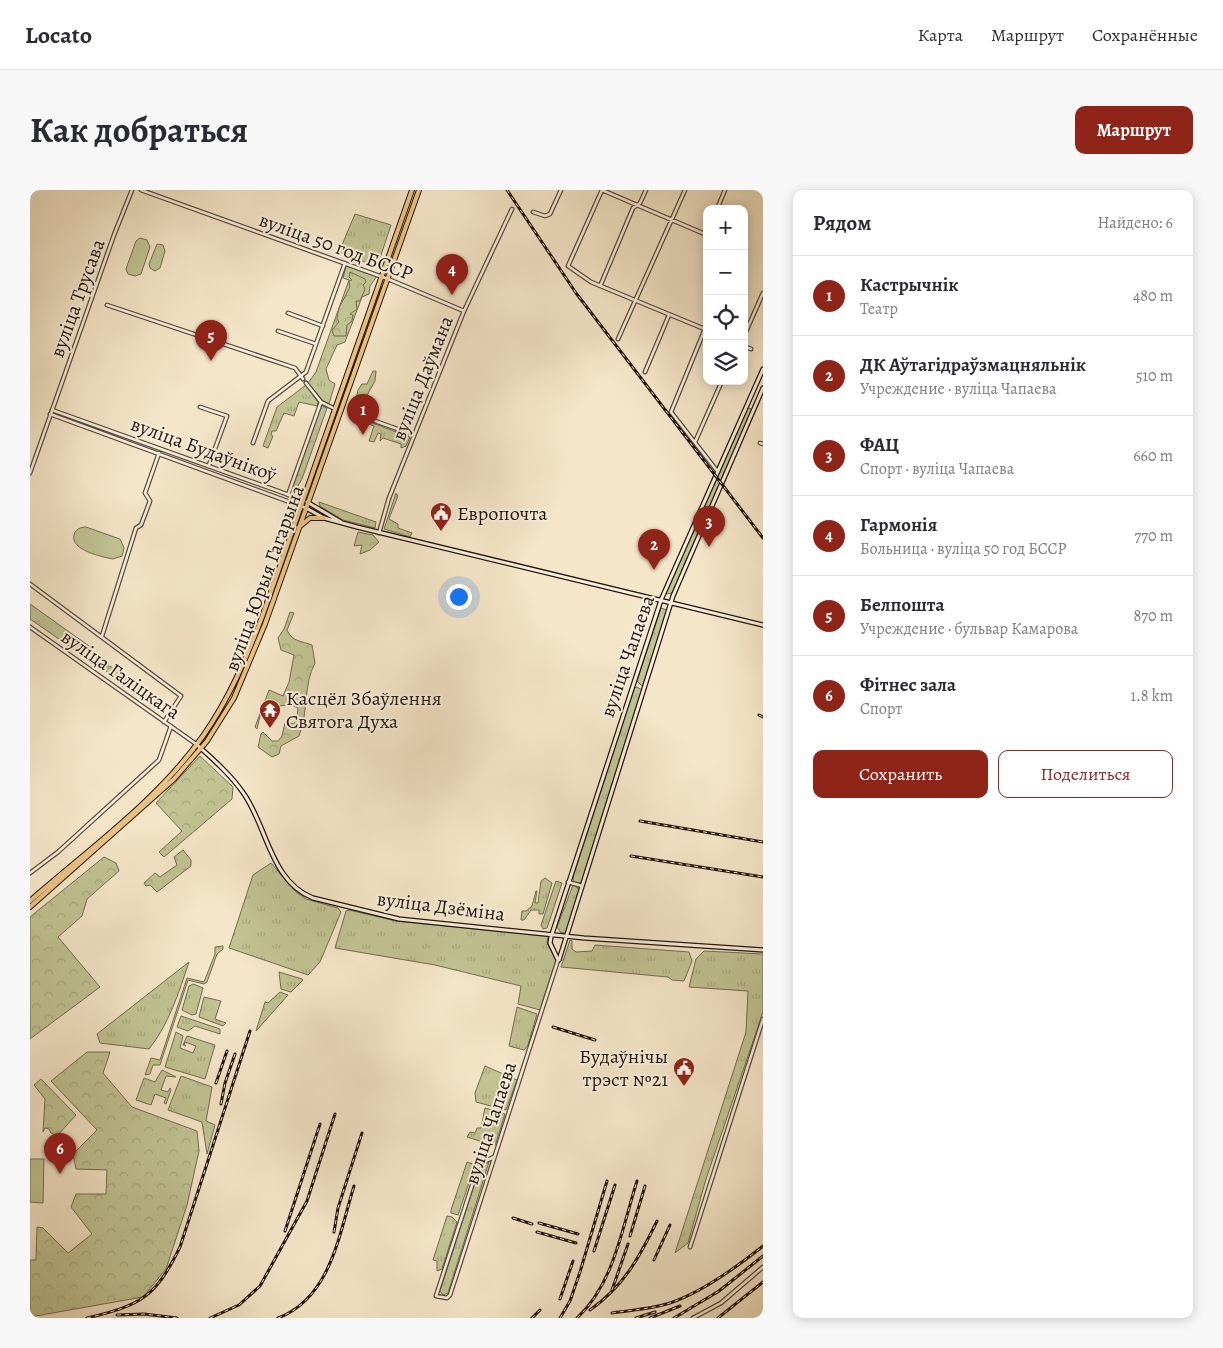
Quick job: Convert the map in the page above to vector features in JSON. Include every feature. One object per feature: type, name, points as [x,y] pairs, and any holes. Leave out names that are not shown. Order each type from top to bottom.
[{"type":"main road","name":"вуліца Юрыя Гагарына","points":[[30,900],[148,798],[196,744],[221,708],[245,661],[336,409],[412,190]]},
{"type":"main road","name":"вуліца Юрыя Гагарына","points":[[30,907],[164,788],[201,748],[224,716],[245,673],[308,503],[418,190]]},
{"type":"main road","name":"вуліца Чапаева","points":[[558,960],[550,943],[552,934],[660,600],[763,369]]},
{"type":"main road","name":"вуліца Чапаева","points":[[558,960],[671,603],[763,388]]},
{"type":"main road","name":"вуліца Будаўнікоў","points":[[302,503],[308,503],[343,523]]},
{"type":"main road","name":"вуліца Будаўнікоў","points":[[306,508],[324,518],[379,533],[763,625]]},
{"type":"main road","points":[[299,527],[310,518],[324,518]]},
{"type":"main road","points":[[696,522],[704,525]]},
{"type":"main road","name":"вуліца Дзёміна","points":[[196,744],[244,794],[287,878],[305,895],[399,919],[566,936],[763,950]]},
{"type":"street","name":"вуліца Трусава","points":[[30,473],[114,235],[132,190]]},
{"type":"street","name":"вуліца 50 год БССР","points":[[141,190],[382,276],[464,310]]},
{"type":"street","points":[[533,212],[545,216],[550,214],[561,190]]},
{"type":"street","points":[[703,233],[602,190],[568,266],[591,282],[601,284],[703,329]]},
{"type":"street","points":[[601,284],[633,208],[646,190]]},
{"type":"street","points":[[618,339],[685,190]]},
{"type":"street","points":[[719,205],[725,190]]},
{"type":"street","name":"вуліца Даўмана","points":[[379,533],[389,498],[464,310],[512,209]]},
{"type":"street","points":[[253,443],[268,401],[302,378],[306,372],[345,263]]},
{"type":"street","points":[[748,327],[763,293]]},
{"type":"street","points":[[107,305],[295,368],[302,378]]},
{"type":"street","points":[[288,313],[323,326]]},
{"type":"street","points":[[644,372],[669,315]]},
{"type":"street","points":[[278,331],[316,344]]},
{"type":"street","points":[[703,337],[671,412],[718,472]]},
{"type":"street","points":[[306,383],[321,402],[336,409]]},
{"type":"street","points":[[695,442],[720,385]]},
{"type":"street","points":[[288,495],[321,402]]},
{"type":"street","points":[[200,407],[226,416],[207,470]]},
{"type":"street","name":"вуліца Будаўнікоў","points":[[52,410],[288,495],[302,503],[306,508]]},
{"type":"street","points":[[352,413],[414,435]]},
{"type":"street","name":"вуліца Будаўнікоў","points":[[50,414],[302,503]]},
{"type":"street","points":[[136,445],[138,440]]},
{"type":"street","points":[[102,636],[136,528],[141,525],[150,501],[146,493],[158,453]]},
{"type":"street","points":[[247,485],[248,480]]},
{"type":"street","points":[[30,584],[181,696],[164,722]]},
{"type":"street","name":"вуліца Галіцкага","points":[[30,627],[196,744]]},
{"type":"street","points":[[30,873],[58,852],[148,771],[161,756],[166,733],[170,726]]},
{"type":"street","points":[[568,882],[582,886]]},
{"type":"street","name":"вуліца Чапаева","points":[[494,1157],[479,1164],[436,1296],[447,1298],[450,1295],[558,960]]},
{"type":"street","points":[[690,1247],[763,1020]]},
{"type":"street","points":[[693,1318],[721,1303],[763,1267]]},
{"type":"green space","points":[[355,214],[391,225],[377,267],[339,252]]},
{"type":"green space","points":[[140,238],[147,240],[150,247],[141,274],[135,276],[128,274],[126,269],[136,241]]},
{"type":"green space","points":[[157,244],[163,245],[165,251],[160,268],[155,271],[150,268],[149,264]]},
{"type":"green space","points":[[346,266],[377,276],[370,286],[369,294],[362,297],[345,342],[337,345],[326,369],[329,380],[335,384],[329,404],[325,403],[308,383],[316,372],[349,280],[343,278]]},
{"type":"green space","points":[[350,272],[365,279],[366,282],[363,285],[365,289],[360,301],[356,301],[357,309],[350,314],[353,315],[352,321],[347,325],[346,336],[334,336],[332,330],[339,322],[337,318],[339,308],[350,287],[349,281],[352,280],[349,277]]},
{"type":"green space","points":[[381,286],[374,311],[309,494],[315,471]]},
{"type":"green space","points":[[373,371],[376,371],[375,381],[361,406],[355,405],[358,390],[362,384],[367,384]]},
{"type":"green space","points":[[306,385],[318,402],[317,406],[299,402],[294,416],[284,413],[276,431],[272,431],[271,435],[273,436],[268,448],[263,446],[277,407]]},
{"type":"green space","points":[[321,405],[327,408],[302,479],[296,489],[293,485]]},
{"type":"green space","points":[[750,408],[752,411],[701,522],[699,517],[747,409]]},
{"type":"green space","points":[[367,421],[410,437],[406,446],[401,448],[401,444],[383,438],[380,441],[381,434],[378,433],[374,442],[369,441],[374,426],[366,423]]},
{"type":"green space","points":[[396,493],[398,496],[389,519],[398,524],[398,528],[412,533],[410,537],[384,529]]},
{"type":"green space","points":[[319,502],[376,522],[375,528],[343,520],[320,506]]},
{"type":"green space","points":[[699,525],[699,531],[672,593],[667,594],[695,526]]},
{"type":"green space","points":[[86,527],[120,539],[124,548],[122,556],[113,559],[102,557],[88,552],[77,545],[74,540],[76,531]]},
{"type":"green space","points":[[358,532],[373,535],[379,542],[370,550],[360,554],[362,545],[354,546]]},
{"type":"green space","points":[[30,604],[89,646],[89,652],[85,657],[30,619]]},
{"type":"green space","points":[[661,608],[667,610],[643,686],[637,681]]},
{"type":"green space","points":[[290,612],[294,613],[287,630],[294,639],[312,645],[315,663],[309,680],[304,717],[299,736],[281,746],[279,754],[272,757],[258,747],[261,734],[263,732],[272,741],[278,741],[282,736],[285,723],[294,724],[298,708],[289,705],[268,710],[260,716],[257,729],[255,727],[269,690],[283,696],[289,682],[294,655],[281,650],[278,638],[284,629]]},
{"type":"green space","points":[[106,665],[117,669],[128,679],[141,686],[146,697],[137,695],[109,674],[106,671]]},
{"type":"green space","points":[[637,687],[642,690],[643,694],[582,882],[575,883],[573,879],[574,874],[634,688]]},
{"type":"green space","points":[[200,756],[233,787],[232,799],[164,857],[159,852],[182,831],[156,803]]},
{"type":"green space","points":[[183,850],[191,860],[191,866],[157,892],[150,885],[146,886],[144,883],[155,873],[160,877],[177,865],[174,857]]},
{"type":"green space","points":[[104,857],[116,863],[119,871],[87,899],[82,916],[58,937],[100,987],[30,1039],[30,917]]},
{"type":"green space","points":[[271,863],[296,892],[306,899],[338,908],[341,912],[320,962],[308,975],[229,948],[253,875]]},
{"type":"green space","points":[[545,878],[552,883],[543,914],[539,914],[539,910],[531,910],[524,920],[521,920],[522,911],[526,911],[532,906],[536,891],[535,903],[538,903],[541,881]]},
{"type":"green space","points":[[556,881],[562,883],[547,928],[543,929],[541,925]]},
{"type":"green space","points":[[573,885],[579,891],[566,932],[561,933],[557,927]]},
{"type":"green space","points":[[349,910],[396,921],[548,936],[547,943],[556,960],[540,1010],[518,1004],[521,986],[435,965],[335,948],[346,911]]},
{"type":"green space","points":[[570,940],[572,941],[572,949],[576,952],[592,951],[595,945],[689,952],[692,961],[684,981],[672,980],[668,977],[561,967]]},
{"type":"green space","points":[[223,946],[223,949],[217,954],[207,982],[204,984],[188,980],[160,1065],[153,1065],[150,1074],[145,1075],[151,1058],[160,1060],[187,978],[204,982],[215,954],[215,947]]},
{"type":"green space","points":[[704,951],[763,954],[763,1012],[706,1179],[688,1243],[675,1253],[746,1032],[748,991],[689,987],[696,959]]},
{"type":"green space","points":[[189,962],[168,1018],[149,1049],[100,1043],[97,1034]]},
{"type":"green space","points":[[279,972],[303,980],[291,992],[281,989]]},
{"type":"green space","points":[[193,984],[203,988],[196,1014],[192,1015],[182,1010],[189,986]]},
{"type":"green space","points":[[280,992],[288,995],[256,1031],[265,1002],[268,1003]]},
{"type":"green space","points":[[204,997],[221,1001],[215,1019],[226,1023],[223,1026],[199,1017]]},
{"type":"green space","points":[[517,1007],[537,1014],[528,1045],[524,1050],[509,1046]]},
{"type":"green space","points":[[181,1016],[220,1029],[220,1034],[195,1026],[188,1031],[177,1027]]},
{"type":"green space","points":[[176,1032],[183,1036],[180,1048],[193,1053],[196,1046],[185,1042],[184,1045],[186,1046],[183,1045],[187,1036],[215,1045],[205,1079],[165,1067]]},
{"type":"green space","points":[[87,1052],[110,1052],[103,1073],[132,1107],[197,1131],[199,1151],[187,1205],[166,1269],[143,1297],[30,1317],[30,1260],[36,1260],[37,1227],[43,1228],[68,1253],[92,1234],[71,1207],[76,1194],[106,1194],[107,1170],[76,1169],[73,1154],[97,1130],[51,1081]]},
{"type":"green space","points":[[485,1066],[517,1080],[506,1110],[476,1102],[475,1093]]},
{"type":"green space","points":[[162,1070],[176,1077],[166,1076],[161,1090],[168,1092],[170,1088],[171,1090],[166,1104],[164,1103],[166,1098],[155,1094],[151,1105],[136,1100],[144,1078],[155,1082]]},
{"type":"green space","points":[[181,1076],[212,1087],[206,1121],[215,1125],[207,1154],[202,1122],[168,1110]]},
{"type":"green space","points":[[41,1079],[76,1115],[57,1136],[51,1133],[49,1129],[45,1128],[43,1132],[45,1099],[34,1085]]},
{"type":"green space","points":[[485,1108],[505,1114],[495,1146],[467,1137],[470,1132],[475,1133],[477,1128],[481,1128]]},
{"type":"green space","points":[[30,1159],[44,1159],[43,1203],[30,1202]]},
{"type":"green space","points":[[467,1162],[475,1165],[458,1215],[451,1213],[451,1210]]},
{"type":"green space","points":[[489,1162],[448,1293],[443,1295],[440,1291],[480,1167]]},
{"type":"green space","points":[[447,1216],[452,1217],[457,1222],[442,1269],[437,1271],[437,1261],[433,1260]]},
{"type":"railway","points":[[507,190],[576,293],[763,538]]},
{"type":"railway","points":[[759,715],[763,717]]},
{"type":"railway","points":[[640,821],[763,842]]},
{"type":"railway","points":[[631,856],[763,877]]},
{"type":"railway","points":[[553,1027],[595,1040]]},
{"type":"railway","points":[[87,1318],[121,1309],[144,1297],[163,1278],[171,1264],[180,1247],[250,1031]]},
{"type":"railway","points":[[216,1083],[227,1051]]},
{"type":"railway","points":[[221,1104],[225,1083],[235,1054]]},
{"type":"railway","points":[[210,1318],[239,1305],[260,1286],[307,1201],[335,1114]]},
{"type":"railway","points":[[285,1231],[320,1124]]},
{"type":"railway","points":[[334,1232],[338,1208],[362,1133]]},
{"type":"railway","points":[[560,1318],[570,1301],[580,1272],[607,1181]]},
{"type":"railway","points":[[577,1318],[590,1304],[608,1272],[637,1181]]},
{"type":"railway","points":[[594,1251],[615,1185]]},
{"type":"railway","points":[[278,1318],[296,1309],[310,1296],[321,1280],[337,1244],[354,1186]]},
{"type":"railway","points":[[630,1236],[645,1186]]},
{"type":"railway","points":[[513,1218],[532,1224]]},
{"type":"railway","points":[[590,1310],[602,1301],[630,1270],[657,1221]]},
{"type":"railway","points":[[539,1223],[578,1234]]},
{"type":"railway","points":[[654,1260],[670,1225]]},
{"type":"railway","points":[[537,1232],[576,1243]]},
{"type":"railway","points":[[612,1290],[628,1244]]},
{"type":"railway","points":[[612,1313],[656,1307],[694,1293],[763,1246]]},
{"type":"railway","points":[[674,1318],[719,1291],[763,1256]]},
{"type":"railway","points":[[560,1299],[573,1261]]},
{"type":"railway","points":[[718,1318],[763,1282]]},
{"type":"railway","points":[[650,1318],[680,1306]]},
{"type":"railway","points":[[532,1318],[540,1310]]},
{"type":"railway","points":[[636,1318],[655,1312]]},
{"type":"railway","points":[[117,1315],[144,1314],[177,1318]]},
{"type":"place","name":"Гармонія","points":[[452,295]]},
{"type":"place","name":"Белпошта","points":[[211,361]]},
{"type":"place","name":"Кастрычнік","points":[[363,435]]},
{"type":"place","name":"Европочта","points":[[441,532]]},
{"type":"place","name":"ФАЦ","points":[[709,547]]},
{"type":"place","name":"ДК Аўтагідраўзмацняльнік","points":[[654,570]]},
{"type":"place","name":"Касцёл Збаўлення Святога Духа","points":[[270,729]]},
{"type":"place","name":"Будаўнічы трэст №21","points":[[684,1087]]},
{"type":"place","name":"Фітнес зала","points":[[60,1174]]}]
